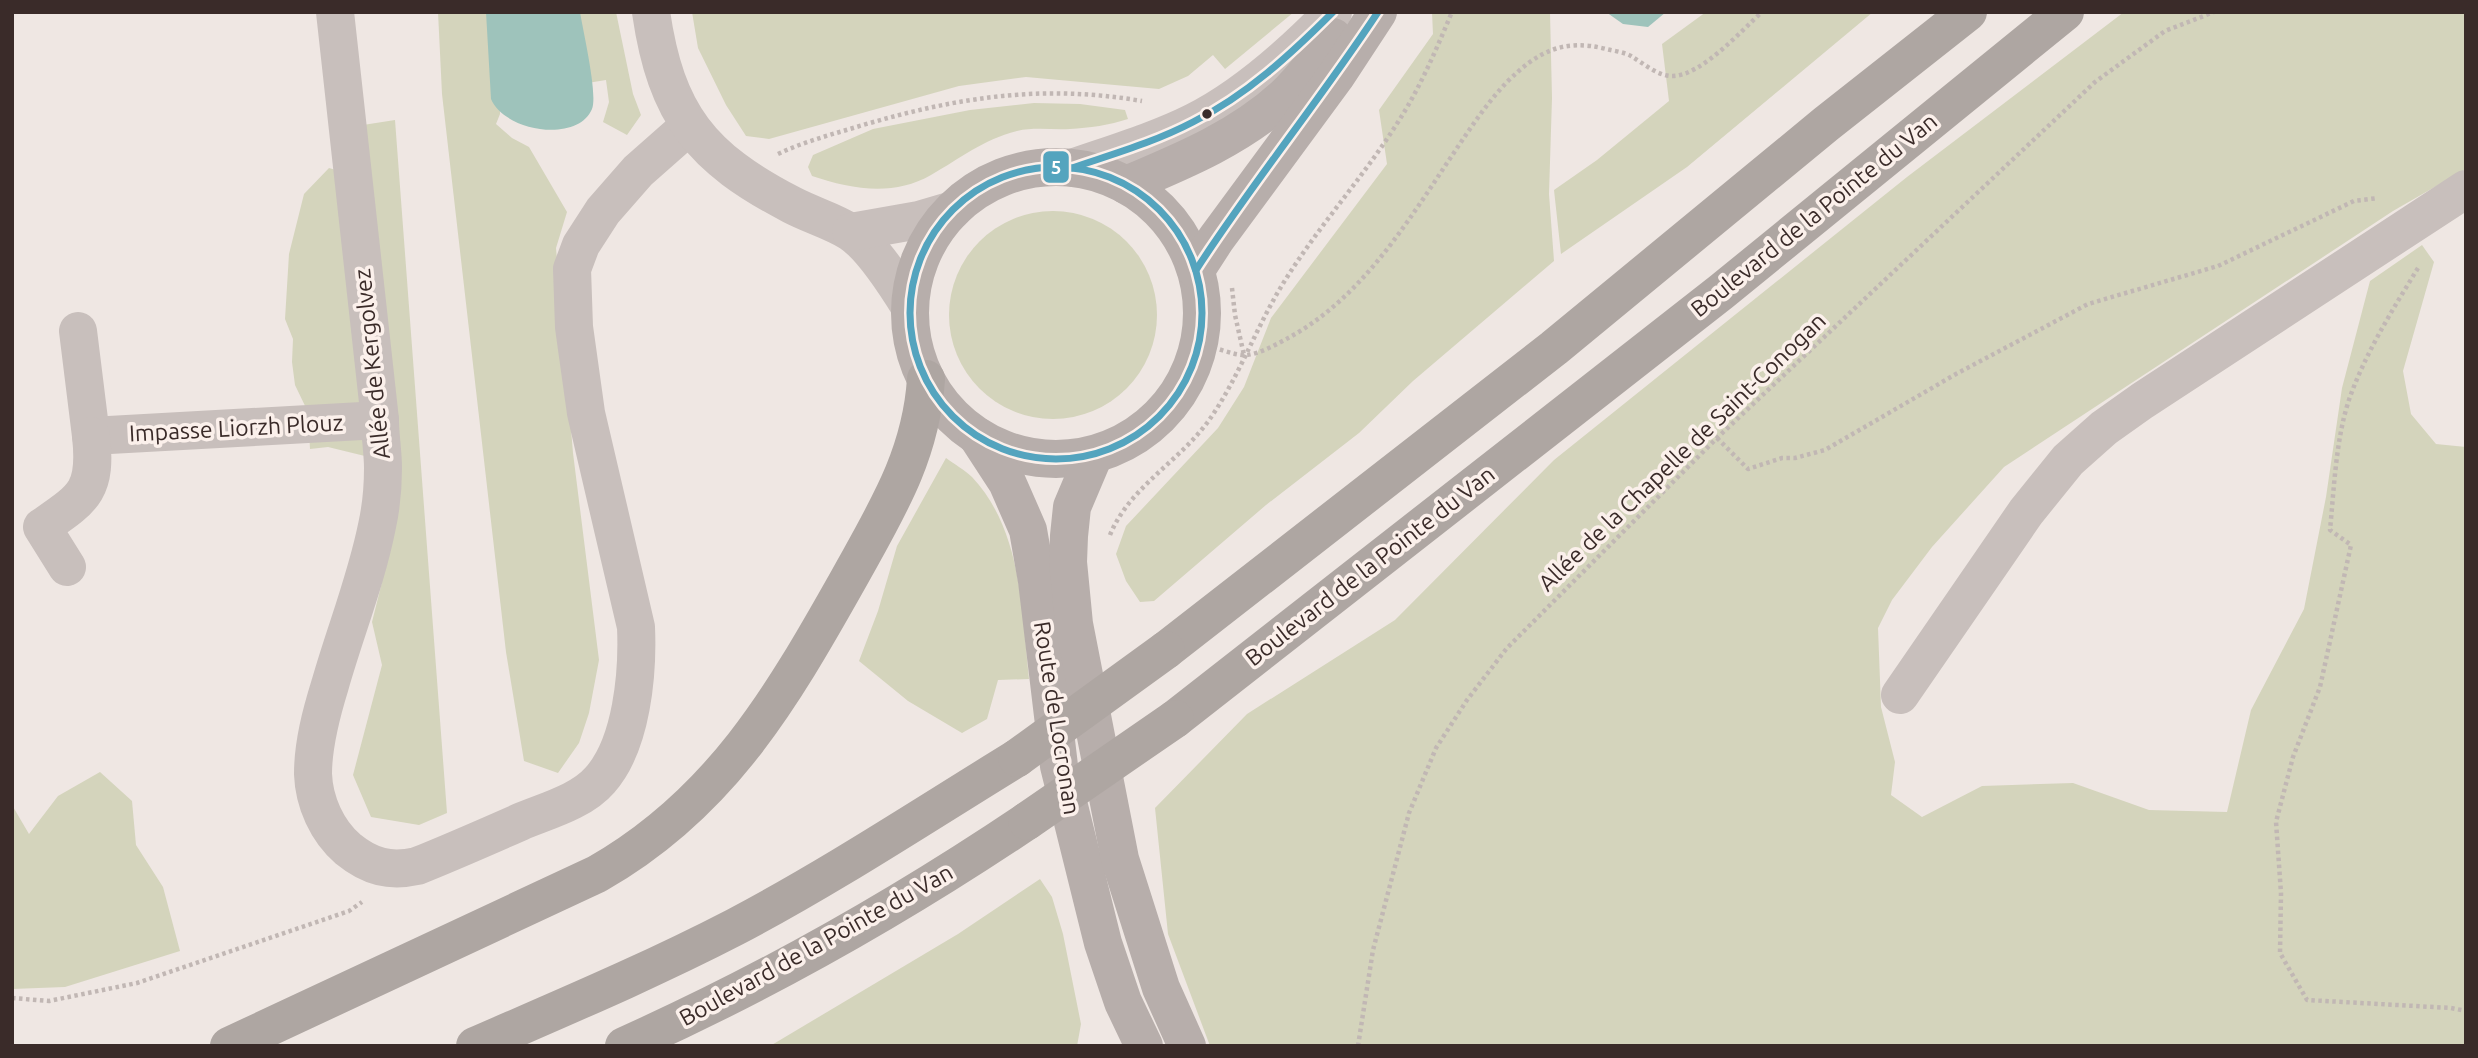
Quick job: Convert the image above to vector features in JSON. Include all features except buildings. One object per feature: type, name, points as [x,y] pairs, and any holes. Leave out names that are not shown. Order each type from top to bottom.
[{"type":"highway","points":[[475,1046],[659,965],[737,926],[822,878],[1017,758],[1166,650],[1554,348],[1826,124],[1968,12]]},
{"type":"highway","name":"Boulevard de la Pointe du Van","points":[[624,1046],[764,979],[924,889],[1175,719],[1721,292],[2065,12]]},
{"type":"highway","points":[[229,1046],[597,874],[640,848],[718,778],[753,735],[798,667],[894,494],[918,436],[924,409],[926,379]]},
{"type":"main road","points":[[1126,185],[1202,152],[1242,130],[1266,112],[1303,76],[1349,12]]},
{"type":"main road","points":[[1196,270],[1343,67],[1378,12]]},
{"type":"main road","points":[[1040,167],[1072,168],[1100,174],[1126,185],[1157,207],[1181,236],[1196,270],[1202,294],[1203,318],[1200,343],[1187,381],[1163,414],[1132,439],[1094,455],[1054,460],[1041,458],[1014,453],[976,436],[947,411],[926,379],[916,356],[910,307],[916,272],[930,239],[953,210],[979,189],[1008,175],[1040,167]]},
{"type":"main road","name":"Route de Locronan","points":[[976,436],[1007,482],[1028,530],[1037,581],[1059,766],[1103,943],[1123,1002],[1144,1046]]},
{"type":"main road","name":"Route de Locronan","points":[[1094,455],[1072,508],[1069,586],[1074,624],[1120,859],[1161,988],[1187,1046]]},
{"type":"street","name":"Allée de Kergolvez","points":[[335,12],[383,468],[378,523],[370,558],[318,728],[313,776],[322,815],[342,844],[361,860],[381,868],[400,870]]},
{"type":"street","points":[[651,12],[661,63],[678,108],[689,126],[726,164],[747,178],[789,204],[851,233],[892,277],[910,307]]},
{"type":"street","points":[[1072,168],[1194,122],[1258,79],[1314,32],[1333,12]]},
{"type":"street","points":[[400,870],[417,866],[564,804],[599,781],[619,749],[627,720],[637,656],[633,607],[586,413],[574,327],[572,269],[581,245],[603,211],[638,171],[689,126]]},
{"type":"street","points":[[1900,695],[2025,512],[2068,460],[2104,428],[2142,401],[2466,190]]},
{"type":"street","points":[[851,233],[953,210]]},
{"type":"street","points":[[67,567],[41,527],[83,496],[90,485],[93,454],[78,331]]},
{"type":"street","name":"Impasse Liorzh Plouz","points":[[91,436],[380,420]]},
{"type":"path","points":[[1245,356],[1285,281],[1399,121],[1434,57],[1452,12]]},
{"type":"path","points":[[1200,343],[1245,356],[1275,346],[1315,324],[1357,284],[1418,206],[1487,106],[1506,84],[1538,55],[1564,46],[1598,47],[1629,54],[1646,67],[1672,77],[1693,71],[1762,12]]},
{"type":"path","name":"Allée de la Chapelle de Saint-Conogan","points":[[1358,1046],[1373,950],[1409,813],[1436,748],[1466,700],[1507,648],[1717,438],[2095,82],[2165,31],[2214,12]]},
{"type":"path","points":[[747,178],[766,160],[798,145],[925,109],[1017,93],[1124,98],[1168,106],[1186,114],[1194,122]]},
{"type":"path","points":[[1717,438],[1748,468],[1825,450],[1956,374],[2088,304],[2218,266],[2354,201],[2382,198]]},
{"type":"path","points":[[2418,267],[2385,323],[2350,398],[2335,467],[2330,530],[2351,545],[2320,687],[2293,757],[2276,822],[2281,892],[2280,953],[2306,1000],[2451,1007],[2466,1011]]},
{"type":"path","points":[[12,998],[48,1001],[138,983],[349,911],[372,896],[400,870]]},
{"type":"green space","points":[[438,12],[491,12],[500,101],[500,114],[496,124],[512,138],[529,147],[567,212],[556,248],[573,453],[599,660],[589,713],[579,743],[558,773],[524,761],[506,652],[442,94]]},
{"type":"green space","points":[[571,12],[616,12],[633,94],[641,115],[627,135],[603,122],[609,102],[606,80],[569,86]]},
{"type":"green space","points":[[692,12],[1294,12],[1225,69],[1213,55],[1188,76],[1159,89],[1026,77],[959,86],[769,139],[746,136],[726,105],[698,48]]},
{"type":"green space","points":[[1432,12],[1550,12],[1552,98],[1549,194],[1554,261],[1413,381],[1359,433],[1266,505],[1154,601],[1140,602],[1126,581],[1116,554],[1126,526],[1218,428],[1244,387],[1271,318],[1387,164],[1379,110],[1433,34]]},
{"type":"green space","points":[[1706,12],[1873,12],[1687,167],[1561,254],[1554,190],[1597,160],[1669,101],[1662,44]]},
{"type":"green space","points":[[2124,12],[2466,12],[2466,169],[2393,211],[2004,467],[1932,547],[1892,600],[1878,628],[1881,707],[1895,762],[1891,795],[1922,817],[1982,786],[2073,783],[2149,810],[2227,812],[2251,710],[2304,609],[2326,497],[2342,388],[2370,281],[2422,245],[2434,262],[2403,371],[2411,414],[2436,444],[2466,447],[2466,1046],[1210,1046],[1168,934],[1155,808],[1247,714],[1395,620],[1554,460],[1907,177]]},
{"type":"green space","points":[[1034,103],[1080,104],[1125,110],[1128,119],[1085,128],[1017,131],[982,144],[931,175],[902,186],[872,189],[842,184],[812,176],[808,167],[813,155],[873,129],[970,110]]},
{"type":"green space","points":[[395,120],[447,813],[419,825],[371,817],[353,775],[382,665],[372,622],[382,582],[373,458],[328,447],[310,449],[308,412],[295,385],[293,339],[285,319],[289,254],[304,194],[329,168],[369,180],[363,125]]},
{"type":"green space","points":[[1053,211],[1093,219],[1111,228],[1127,241],[1140,257],[1149,275],[1157,315],[1149,355],[1140,373],[1127,389],[1111,402],[1093,411],[1053,419],[1013,411],[995,402],[979,389],[966,373],[957,355],[949,315],[957,275],[966,257],[979,241],[995,228],[1013,219]]},
{"type":"green space","points":[[946,458],[972,477],[989,498],[1001,522],[1017,573],[1029,679],[998,680],[987,719],[962,733],[908,701],[859,661],[878,611],[897,546]]},
{"type":"green space","points":[[100,772],[132,801],[136,845],[163,887],[180,951],[65,987],[12,989],[12,805],[29,834],[58,796]]},
{"type":"green space","points":[[1040,879],[1052,897],[1063,934],[1081,1024],[1077,1046],[770,1046],[958,934]]},
{"type":"water","points":[[486,12],[580,12],[593,90],[592,109],[584,120],[558,129],[541,129],[525,126],[499,110],[491,99]]},
{"type":"water","points":[[1606,12],[1666,12],[1648,27],[1623,24]]},
{"type":"transit line","name":"5","points":[[1072,168],[1164,136],[1213,111],[1268,73],[1333,12]]},
{"type":"transit line","name":"5","points":[[1196,270],[1378,12]]},
{"type":"transit line","name":"5","points":[[1056,167],[1084,170],[1112,178],[1137,192],[1159,210],[1177,232],[1191,257],[1199,285],[1202,313],[1199,341],[1191,369],[1177,394],[1159,416],[1137,434],[1112,448],[1084,456],[1056,459],[1028,456],[1000,448],[975,434],[953,416],[935,394],[921,369],[913,341],[910,313],[913,285],[921,257],[935,232],[953,210],[975,192],[1000,178],[1028,170],[1056,167]]}]
